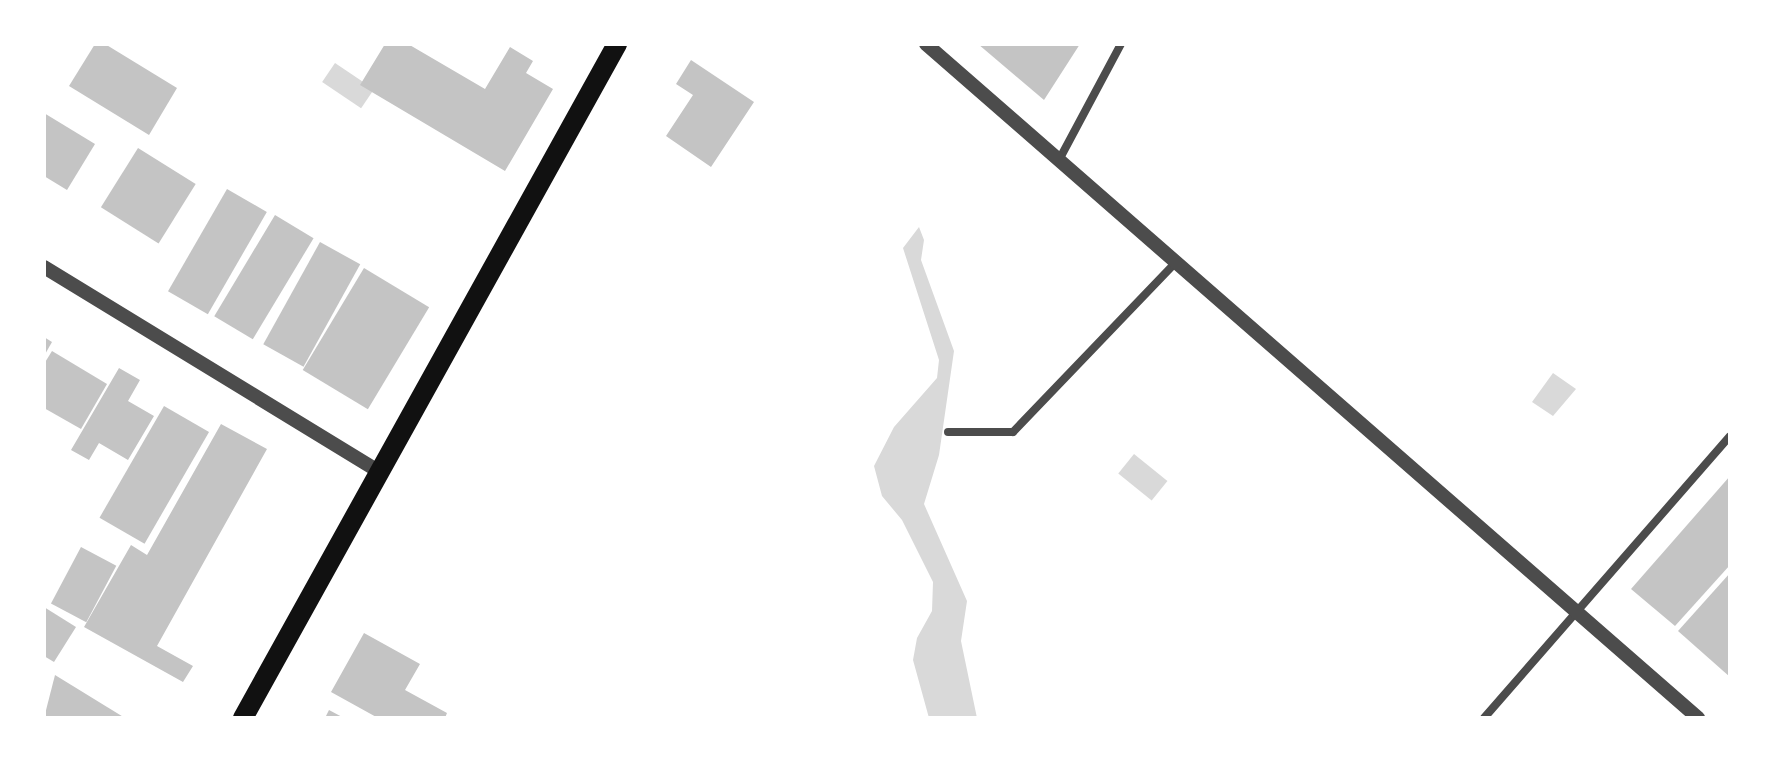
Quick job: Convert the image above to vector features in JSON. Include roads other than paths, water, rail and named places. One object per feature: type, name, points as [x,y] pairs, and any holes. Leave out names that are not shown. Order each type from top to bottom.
[{"type":"main road","points":[[243,718],[376,470],[617,44]]},
{"type":"street","points":[[926,44],[1698,718]]},
{"type":"street","points":[[1059,160],[1121,44]]},
{"type":"street","points":[[948,432],[1013,432],[1176,262]]},
{"type":"street","points":[[44,267],[376,470]]},
{"type":"street","points":[[1484,718],[1730,436]]}]
